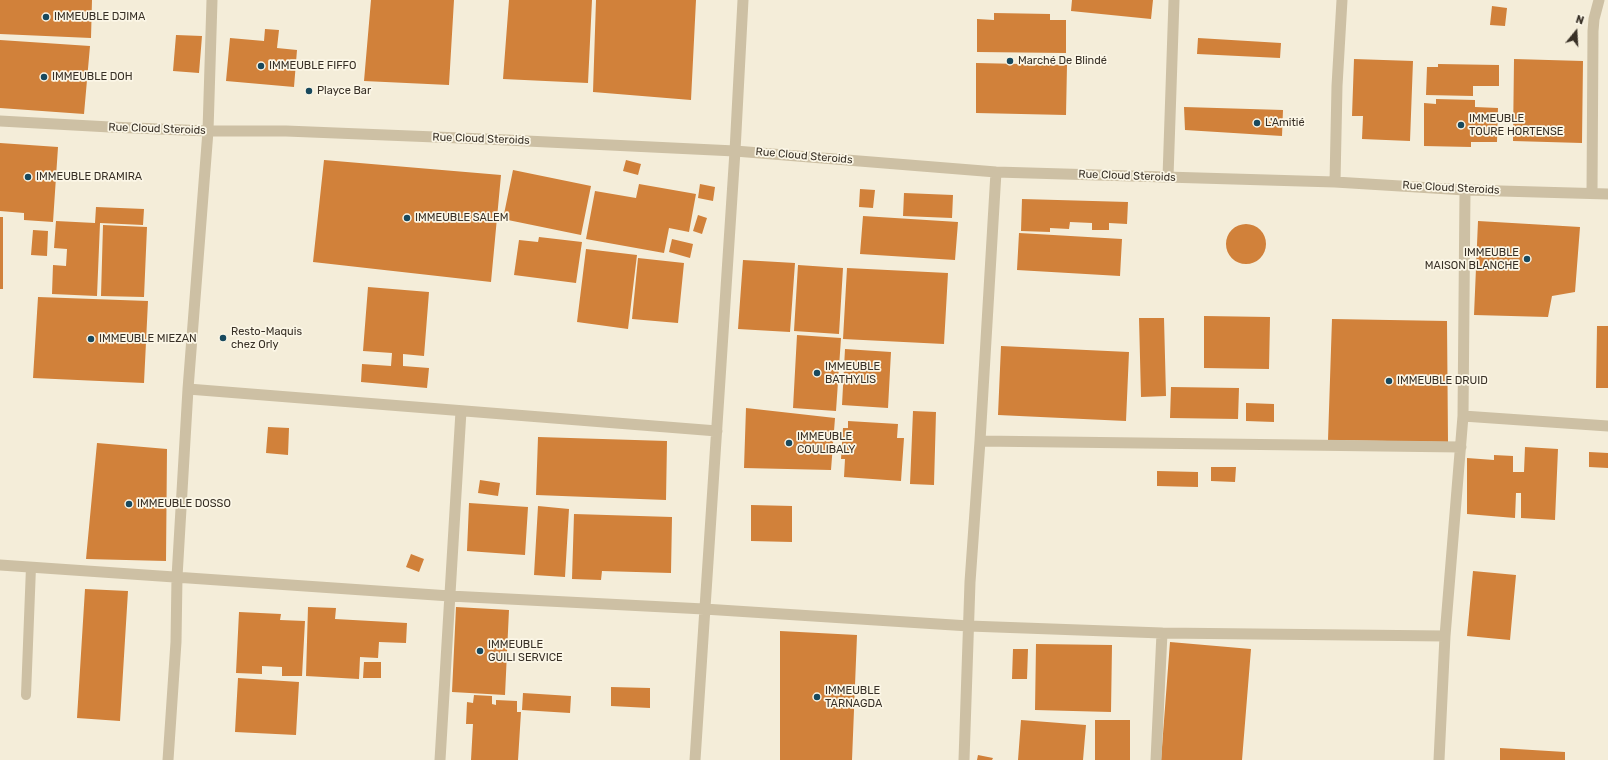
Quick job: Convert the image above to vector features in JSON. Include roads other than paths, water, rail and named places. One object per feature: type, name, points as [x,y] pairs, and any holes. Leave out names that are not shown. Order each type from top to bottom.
[{"type":"street","points":[[168,760],[176,642],[177,577],[188,389],[208,131],[212,0]]},
{"type":"street","points":[[695,760],[735,151],[743,0]]},
{"type":"street","points":[[1168,178],[1174,0]]},
{"type":"street","points":[[1335,182],[1337,86],[1342,0]]},
{"type":"street","points":[[1592,193],[1594,19],[1600,0]]},
{"type":"street","name":"Rue Cloud Steroids","points":[[0,121],[208,131],[286,131],[485,138],[735,151],[996,172],[1335,182],[1465,190],[1608,194]]},
{"type":"street","points":[[964,760],[970,582],[996,172]]},
{"type":"street","points":[[1439,760],[1445,636],[1463,416],[1465,190]]},
{"type":"street","points":[[188,389],[716,431]]},
{"type":"street","points":[[440,760],[461,410]]},
{"type":"street","points":[[1463,416],[1608,426]]},
{"type":"street","points":[[980,441],[1461,446]]},
{"type":"street","points":[[0,565],[450,596],[704,609],[969,626],[1162,633],[1445,636]]},
{"type":"street","points":[[1156,760],[1162,633]]},
{"type":"lane","points":[[26,695],[31,567]]},
{"type":"place","name":"IMMEUBLE DJIMA","points":[[46,17]]},
{"type":"place","name":"Marché De Blindé","points":[[1010,61]]},
{"type":"place","name":"IMMEUBLE FIFFO","points":[[261,66]]},
{"type":"place","name":"IMMEUBLE DOH","points":[[44,77]]},
{"type":"place","name":"Playce Bar","points":[[309,91]]},
{"type":"place","name":"L'Amitié","points":[[1257,123]]},
{"type":"place","name":"IMMEUBLE TOURE HORTENSE","points":[[1461,125]]},
{"type":"place","name":"IMMEUBLE DRAMIRA","points":[[28,177]]},
{"type":"place","name":"IMMEUBLE SALEM","points":[[407,218]]},
{"type":"place","name":"IMMEUBLE MAISON BLANCHE","points":[[1527,259]]},
{"type":"place","name":"Resto-Maquis chez Orly","points":[[223,338]]},
{"type":"place","name":"IMMEUBLE MIEZAN","points":[[91,339]]},
{"type":"place","name":"IMMEUBLE BATHYLIS","points":[[817,373]]},
{"type":"place","name":"IMMEUBLE DRUID","points":[[1389,381]]},
{"type":"place","name":"IMMEUBLE COULIBALY","points":[[789,443]]},
{"type":"place","name":"IMMEUBLE DOSSO","points":[[129,504]]},
{"type":"place","name":"IMMEUBLE GUILI SERVICE","points":[[480,651]]},
{"type":"place","name":"IMMEUBLE TARNAGDA","points":[[817,697]]}]
